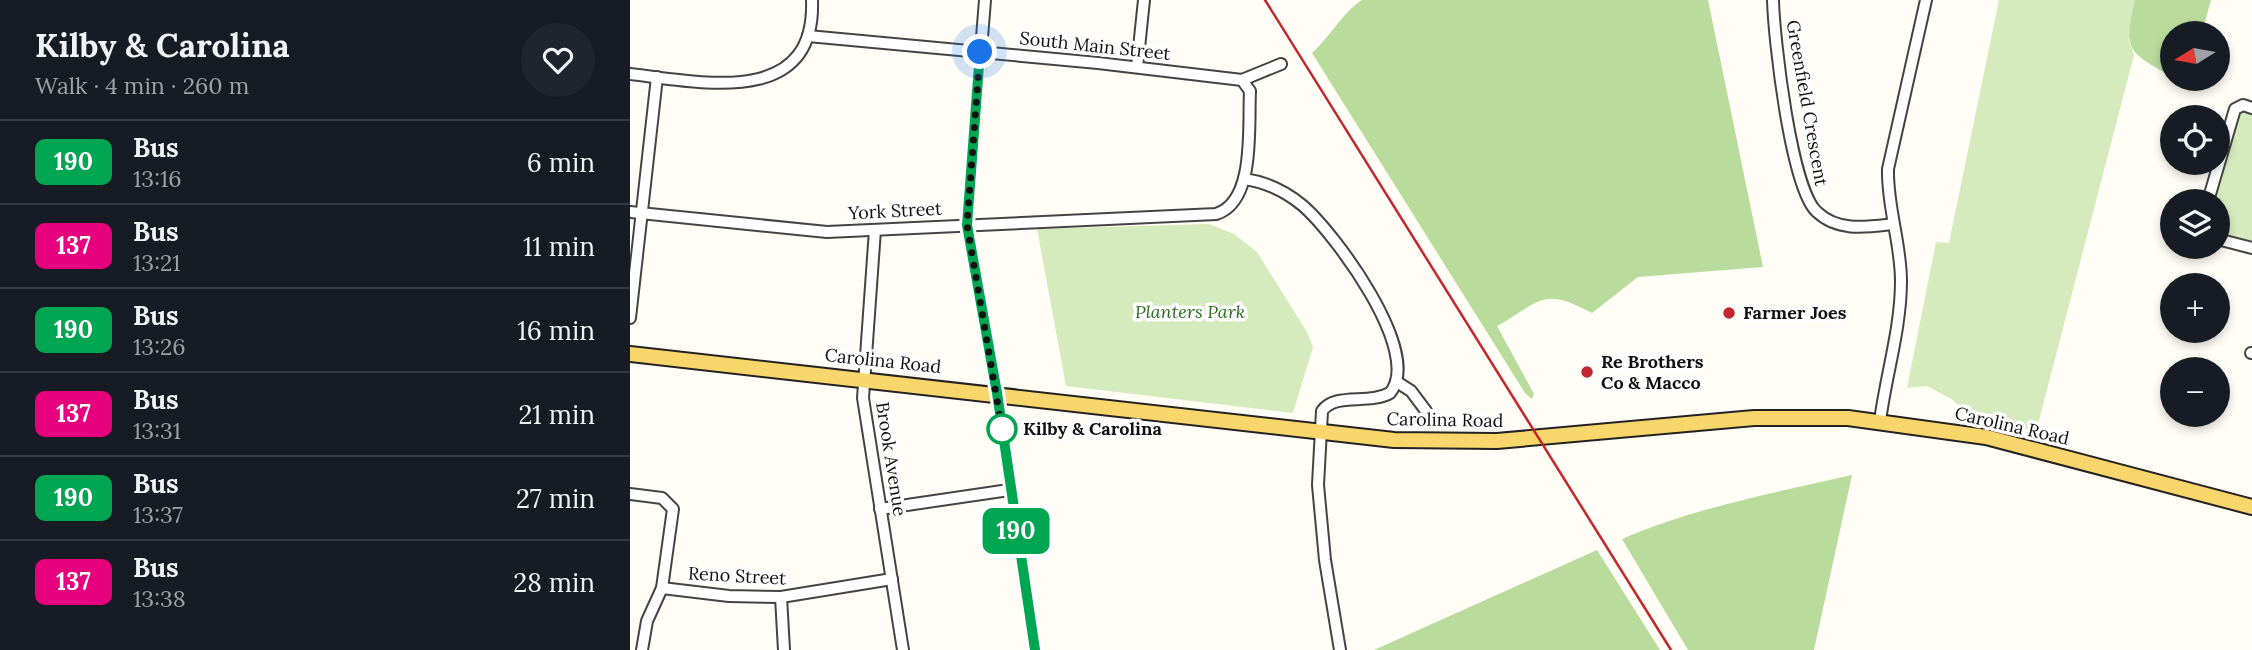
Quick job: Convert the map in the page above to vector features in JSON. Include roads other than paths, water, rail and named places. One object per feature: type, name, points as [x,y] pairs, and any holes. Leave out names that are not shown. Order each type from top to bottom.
[{"type":"main road","name":"Carolina Road","points":[[630,354],[997,393],[1394,440],[1486,442],[1754,418],[1880,421],[1986,437],[2252,507]]},
{"type":"street","points":[[630,75],[739,84],[753,82],[787,66],[808,36],[812,0]]},
{"type":"street","points":[[985,0],[967,225],[997,393],[1009,490],[1035,650]]},
{"type":"street","points":[[1138,67],[1144,0]]},
{"type":"street","name":"Greenfield Crescent","points":[[1773,0],[1785,99],[1807,200],[1818,213],[1839,225],[1863,227],[1893,223]]},
{"type":"street","points":[[1880,421],[1900,302],[1899,256],[1888,188],[1891,149],[1926,0]]},
{"type":"street","name":"South Main Street","points":[[808,36],[1138,67],[1242,80],[1281,64]]},
{"type":"street","points":[[630,318],[636,213],[657,77]]},
{"type":"street","points":[[1242,80],[1250,91],[1244,179],[1282,191],[1301,204],[1344,251],[1386,327],[1395,354],[1397,382],[1390,393],[1381,398],[1335,400],[1326,404],[1322,411],[1318,485],[1325,560],[1340,650]]},
{"type":"street","points":[[2212,189],[2235,109],[2243,105],[2252,108]]},
{"type":"street","name":"York Street","points":[[636,213],[804,232],[1216,214],[1232,207],[1243,189],[1244,179]]},
{"type":"street","name":"Brook Avenue","points":[[875,230],[866,423],[903,650]]},
{"type":"street","points":[[2230,242],[2252,248]]},
{"type":"street","points":[[1397,382],[1411,391],[1426,411]]},
{"type":"street","points":[[880,509],[1009,490]]},
{"type":"street","points":[[630,494],[662,498],[673,509],[662,588],[647,621],[642,650]]},
{"type":"street","name":"Reno Street","points":[[662,588],[729,596],[781,597],[892,579]]},
{"type":"street","points":[[781,597],[785,650]]},
{"type":"railway","points":[[1265,0],[1671,650]]},
{"type":"place","name":"Farmer Joes","points":[[1729,313]]},
{"type":"place","name":"Re Brothers Co & Macco","points":[[1587,372]]},
{"type":"place","name":"Kilby & Carolina","points":[[1002,429]]},
{"type":"park label","name":"Planters Park","points":[[1190,312]]}]
